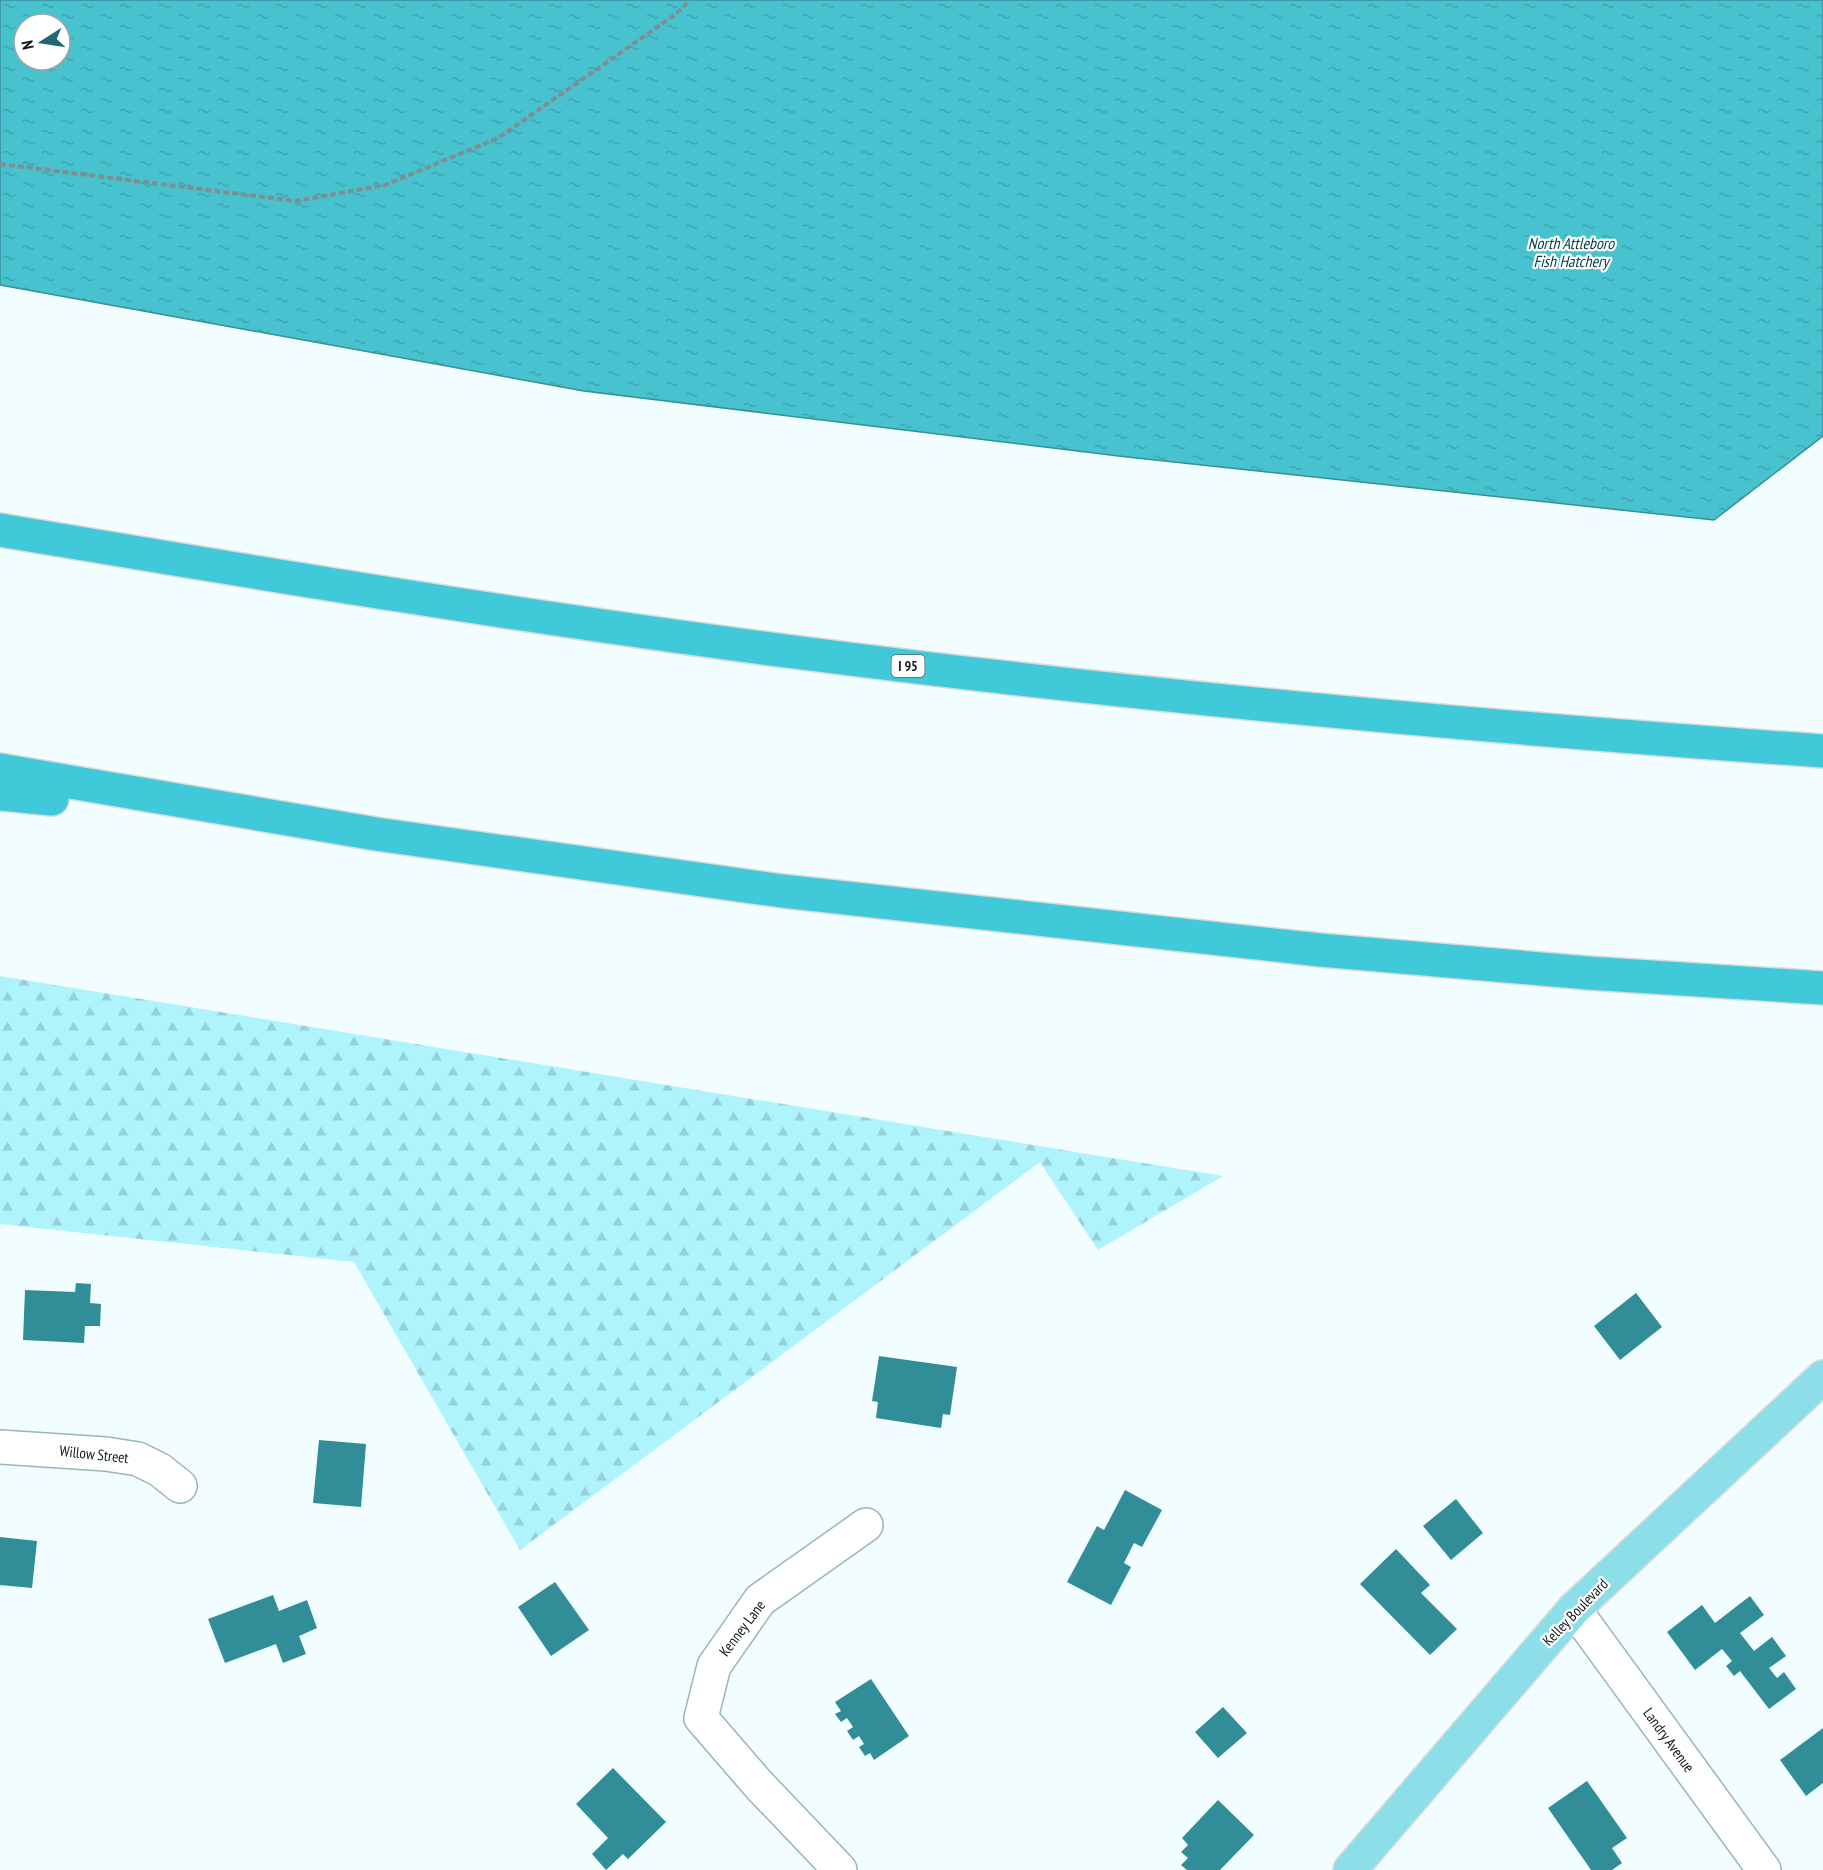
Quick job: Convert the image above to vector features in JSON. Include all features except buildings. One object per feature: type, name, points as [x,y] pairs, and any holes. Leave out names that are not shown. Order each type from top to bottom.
[{"type":"highway","name":"I 95","points":[[0,530],[393,595],[794,652],[1331,711],[1600,735],[1823,751]]},
{"type":"highway","points":[[0,770],[376,834],[782,891],[1184,937],[1588,973],[1823,988]]},
{"type":"highway","points":[[0,794],[376,834]]},
{"type":"main road","name":"Kelley Boulevard","points":[[1350,1870],[1574,1609],[1823,1377]]},
{"type":"street","name":"Willow Street","points":[[0,1447],[106,1454],[138,1459],[160,1470],[180,1486]]},
{"type":"street","name":"Kenney Lane","points":[[840,1870],[758,1784],[701,1718],[714,1666],[760,1600],[866,1525]]},
{"type":"street","name":"Landry Avenue","points":[[1574,1609],[1764,1870]]},
{"type":"path","points":[[0,164],[296,201],[385,185],[498,138],[676,14],[690,0]]},
{"type":"green space","points":[[0,976],[1223,1176],[1098,1250],[1040,1162],[520,1550],[354,1262],[0,1224]]},
{"type":"water","name":"North Attleboro Fish Hatchery","points":[[0,0],[1823,0],[1823,436],[1714,520],[1127,457],[584,391],[0,285]]}]
